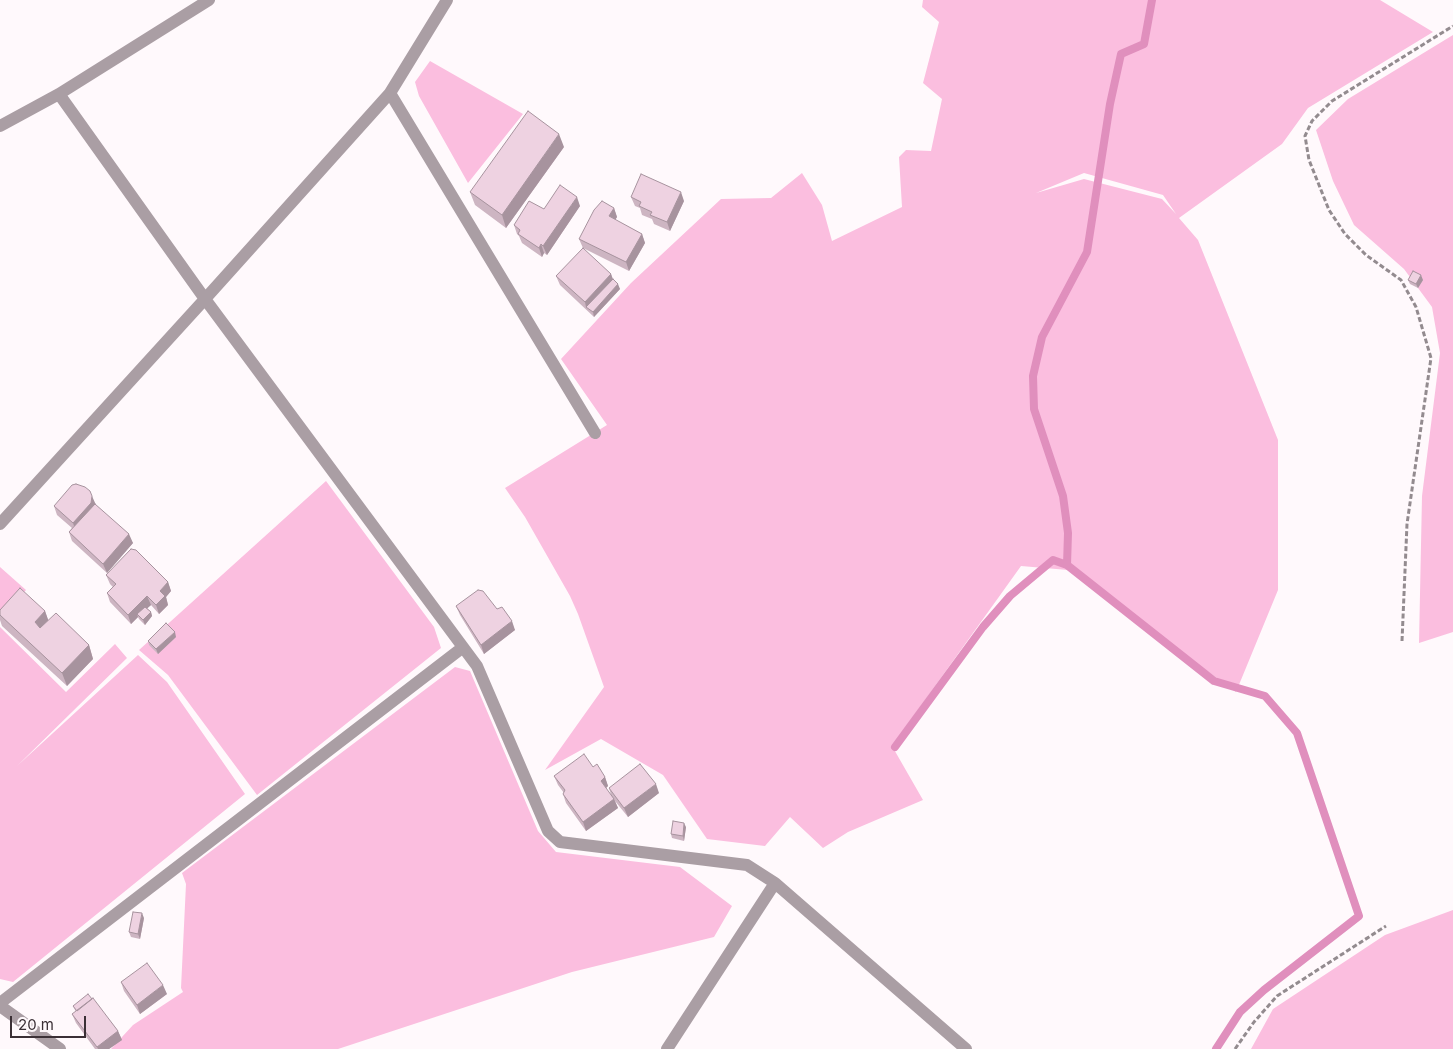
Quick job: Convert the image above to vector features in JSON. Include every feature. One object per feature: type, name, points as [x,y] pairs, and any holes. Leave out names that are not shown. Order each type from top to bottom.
[{"type":"street","points":[[0,126],[59,94],[209,0]]},
{"type":"street","points":[[0,524],[390,93],[447,0]]},
{"type":"street","points":[[390,93],[595,433]]},
{"type":"street","points":[[59,94],[205,299],[477,666],[548,830],[560,842],[747,865],[775,882],[966,1049]]},
{"type":"street","points":[[60,1049],[0,1004],[462,648]]},
{"type":"street","points":[[667,1049],[775,882]]},
{"type":"path","points":[[1402,641],[1407,524],[1430,358],[1416,307],[1401,280],[1366,255],[1345,234],[1329,210],[1309,160],[1305,136],[1312,121],[1332,101],[1453,26]]},
{"type":"path","points":[[1234,1049],[1276,996],[1386,926]]},
{"type":"shaded area","points":[[923,0],[1380,0],[1433,32],[1308,108],[1282,144],[1179,218],[1198,240],[1278,440],[1278,590],[1236,692],[1068,570],[1021,566],[892,746],[923,800],[848,832],[823,848],[790,817],[765,846],[707,839],[663,775],[601,739],[545,770],[604,687],[570,596],[525,517],[505,488],[607,425],[561,359],[631,283],[721,199],[771,198],[802,173],[822,205],[832,241],[902,207],[899,157],[906,150],[931,151],[942,99],[923,83],[939,22],[922,7]],"holes":[[[1084,173],[1163,195],[1176,214],[1162,199],[1084,179],[1036,193]]]},
{"type":"shaded area","points":[[1453,35],[1453,632],[1419,643],[1422,496],[1440,353],[1432,307],[1404,269],[1354,225],[1333,181],[1316,130],[1348,99]]},
{"type":"shaded area","points":[[430,61],[523,114],[468,183],[419,96],[415,82]]},
{"type":"shaded area","points":[[326,481],[434,627],[441,648],[257,795],[168,675],[139,650]]},
{"type":"shaded area","points":[[0,567],[26,590],[0,620]]},
{"type":"shaded area","points":[[0,627],[66,692],[115,644],[127,658],[17,766],[138,655],[167,682],[245,794],[13,982],[0,979]]},
{"type":"shaded area","points":[[455,667],[470,671],[538,831],[556,852],[680,867],[732,906],[714,937],[572,972],[338,1049],[111,1049],[133,1025],[183,992],[181,988],[186,884],[182,873]]},
{"type":"shaded area","points":[[1453,910],[1453,1049],[1251,1049],[1273,1009],[1385,935]]},
{"type":"building","points":[[528,111],[559,134],[502,215],[470,192]]},
{"type":"building","points":[[641,174],[681,192],[667,222],[650,215],[652,212],[639,206],[641,202],[631,197]]},
{"type":"building","points":[[560,185],[577,197],[543,246],[541,244],[539,248],[518,234],[520,230],[514,225],[529,201],[544,209]]},
{"type":"building","points":[[602,201],[614,208],[609,216],[642,234],[626,262],[579,239],[594,210]]},
{"type":"building","points":[[583,248],[611,274],[585,302],[556,276]]},
{"type":"building","points":[[1413,271],[1421,275],[1416,284],[1408,280]]},
{"type":"building","points":[[613,279],[618,284],[593,312],[586,307]]},
{"type":"building","points":[[76,484],[85,487],[92,496],[91,503],[73,523],[54,506],[72,485]]},
{"type":"building","points":[[95,504],[129,534],[103,564],[69,532]]},
{"type":"building","points":[[131,549],[136,550],[168,582],[160,591],[165,596],[156,605],[147,596],[128,615],[107,593],[116,584],[106,575]]},
{"type":"building","points":[[20,588],[45,611],[35,622],[40,628],[56,613],[89,645],[62,673],[0,615],[0,610]]},
{"type":"building","points":[[478,590],[483,591],[497,609],[502,607],[512,621],[481,645],[456,606]]},
{"type":"building","points":[[145,607],[151,612],[143,620],[137,614]]},
{"type":"building","points":[[166,623],[175,632],[156,649],[148,641]]},
{"type":"building","points":[[584,754],[593,767],[597,764],[605,777],[601,781],[614,799],[583,822],[563,794],[565,790],[554,776]]},
{"type":"building","points":[[640,764],[656,784],[624,808],[609,788]]},
{"type":"building","points":[[673,821],[684,823],[683,836],[671,834]]},
{"type":"building","points":[[133,912],[142,913],[138,934],[129,932]]},
{"type":"building","points":[[147,963],[163,985],[137,1005],[121,982]]},
{"type":"building","points":[[88,994],[92,999],[77,1011],[73,1006]]},
{"type":"building","points":[[93,998],[118,1031],[97,1047],[72,1014]]},
{"type":"waterway","points":[[1067,565],[1068,533],[1063,496],[1034,409],[1033,376],[1042,337],[1087,252],[1110,104],[1121,54],[1144,44],[1152,0]]},
{"type":"waterway","points":[[895,747],[983,627],[1010,596],[1053,560],[1067,565],[1214,681],[1265,696],[1297,733],[1359,916],[1264,990],[1240,1012],[1216,1049]]}]
